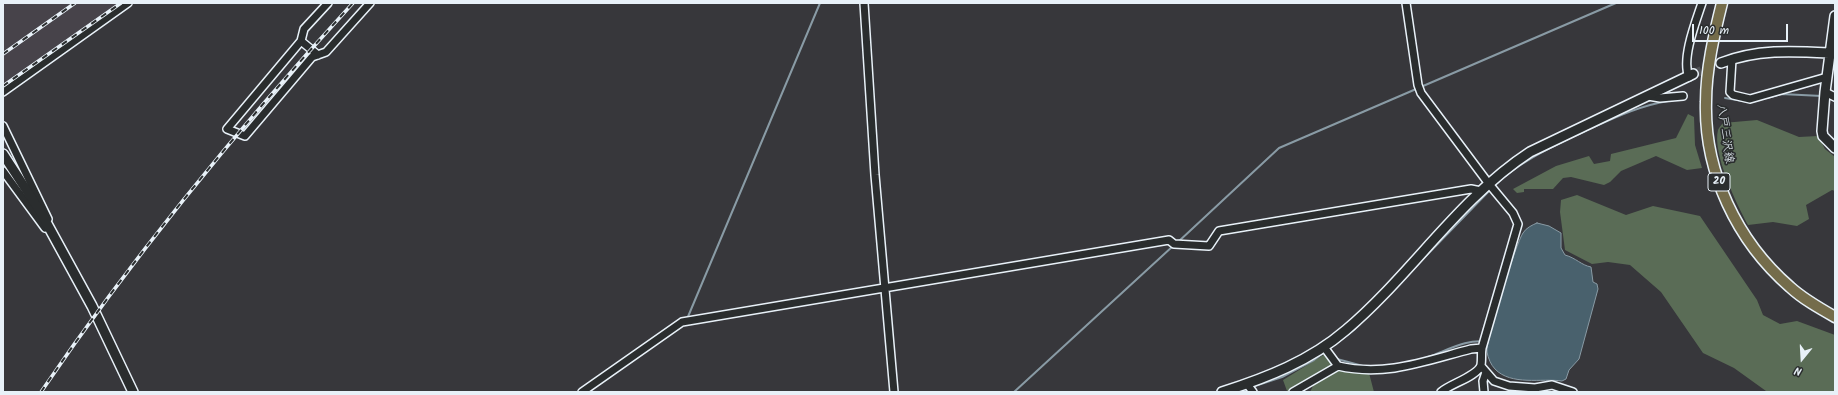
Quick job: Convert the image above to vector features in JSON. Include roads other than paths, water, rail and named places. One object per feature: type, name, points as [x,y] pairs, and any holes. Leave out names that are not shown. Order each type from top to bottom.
[{"type":"main road","name":"八戸三沢線","points":[[1722,3],[1707,75],[1706,103],[1709,140],[1719,182],[1738,223],[1763,260],[1790,287],[1835,317]]},
{"type":"street","points":[[3,92],[128,3]]},
{"type":"street","points":[[328,3],[304,29],[302,41],[227,129],[245,136],[312,57],[326,52],[370,3]]},
{"type":"street","points":[[864,3],[894,392]]},
{"type":"street","points":[[1406,3],[1418,85],[1421,93],[1489,184],[1513,213],[1518,224],[1482,348],[1481,366],[1476,371],[1447,387],[1441,392]]},
{"type":"street","points":[[1222,392],[1247,384],[1288,367],[1324,347],[1360,318],[1481,191],[1509,166],[1530,152],[1691,75],[1686,70],[1686,60],[1702,3]]},
{"type":"street","points":[[1835,16],[1825,92],[1822,130],[1823,136],[1835,148]]},
{"type":"street","points":[[302,41],[318,54]]},
{"type":"street","points":[[1721,62],[1732,58],[1768,52],[1830,54]]},
{"type":"street","points":[[1732,58],[1730,92],[1733,95],[1745,98],[1776,92],[1827,76]]},
{"type":"street","points":[[1825,92],[1835,97]]},
{"type":"street","points":[[1648,96],[1660,98],[1683,96]]},
{"type":"street","points":[[3,126],[45,212],[61,249]]},
{"type":"street","points":[[3,154],[40,211],[61,249],[92,306],[133,392]]},
{"type":"street","points":[[3,171],[61,249]]},
{"type":"street","points":[[582,392],[682,321],[885,286],[1169,240],[1174,244],[1209,246],[1219,231],[1471,189],[1481,191]]},
{"type":"street","points":[[1324,347],[1338,366]]},
{"type":"street","points":[[1293,392],[1338,366],[1367,370],[1390,370],[1472,349],[1482,348]]},
{"type":"street","points":[[1481,366],[1494,381],[1509,386],[1535,388],[1552,386],[1573,392]]},
{"type":"street","points":[[1484,392],[1486,372]]},
{"type":"street","points":[[1247,384],[1253,392]]},
{"type":"water","points":[[1537,223],[1549,226],[1561,233],[1561,248],[1565,255],[1591,267],[1593,282],[1597,284],[1598,289],[1579,359],[1569,370],[1566,379],[1562,381],[1509,378],[1495,369],[1488,357],[1487,352],[1496,312],[1519,241],[1526,230]]},
{"type":"waterway","points":[[687,319],[820,3]]},
{"type":"waterway","points":[[1178,242],[1279,148],[1616,3]]},
{"type":"waterway","points":[[1767,98],[1781,94],[1822,96]]},
{"type":"waterway","points":[[1725,98],[1749,102]]},
{"type":"waterway","points":[[1494,186],[1515,169],[1537,155],[1585,131],[1625,113],[1668,101]]},
{"type":"waterway","points":[[1252,387],[1282,377],[1314,360],[1354,330],[1491,189]]},
{"type":"waterway","points":[[1014,392],[1173,246]]},
{"type":"waterway","points":[[1428,357],[1465,343],[1480,341],[1488,342]]},
{"type":"waterway","points":[[1337,359],[1363,366]]},
{"type":"waterway","points":[[1239,392],[1248,389]]},
{"type":"tunnel","points":[[1693,74],[1721,63]]},
{"type":"railway","points":[[3,54],[75,3]]},
{"type":"railway","points":[[3,86],[121,3]]},
{"type":"railway","points":[[41,392],[113,291],[190,192],[270,96],[353,3]]}]
